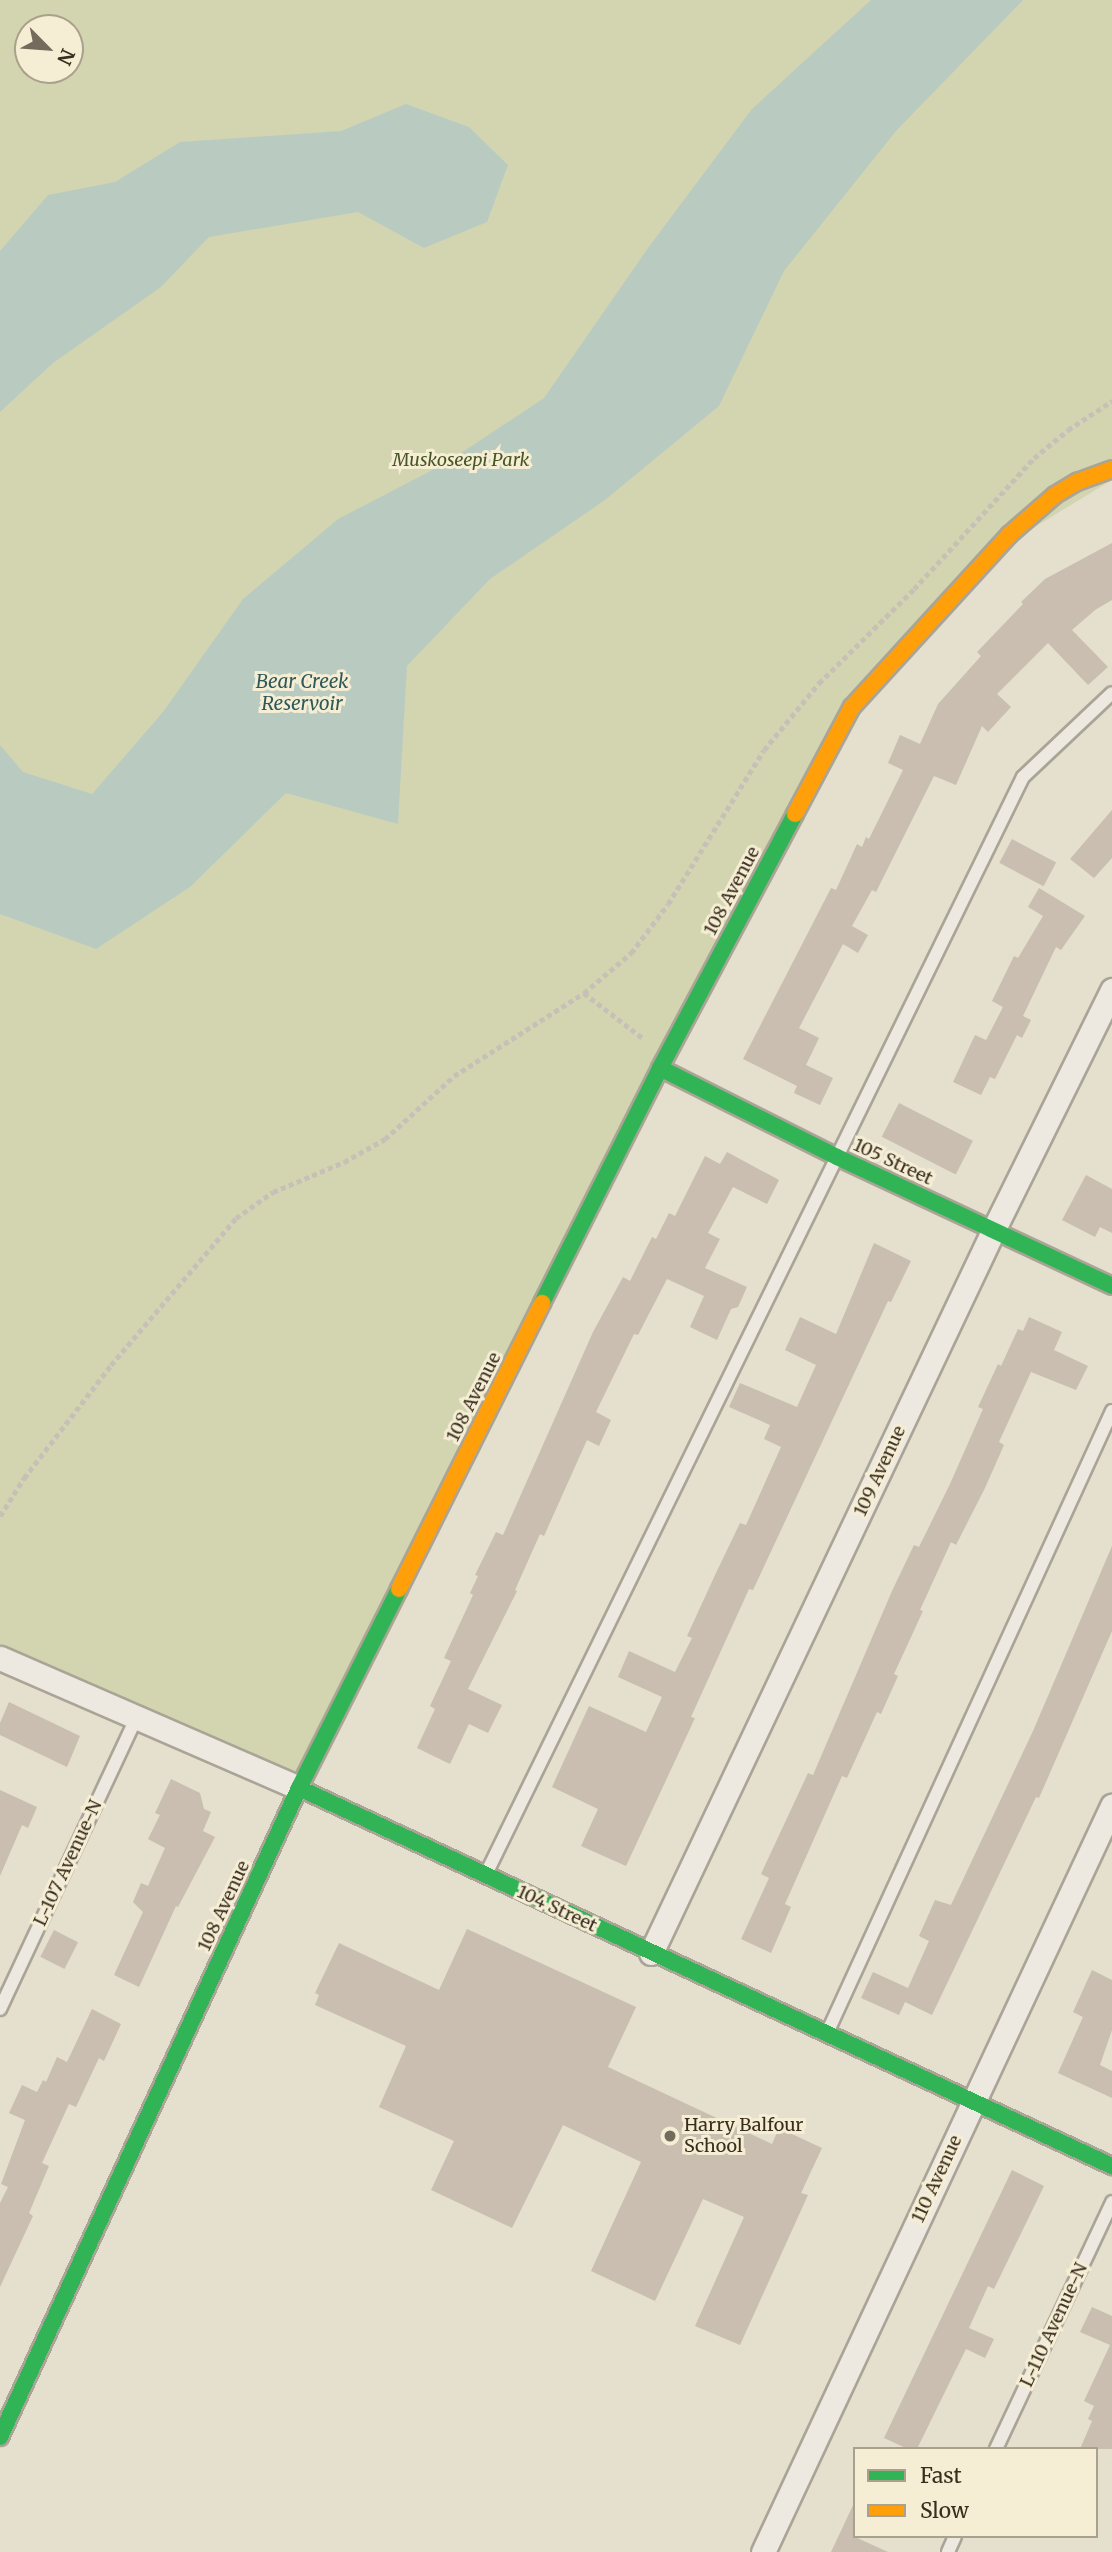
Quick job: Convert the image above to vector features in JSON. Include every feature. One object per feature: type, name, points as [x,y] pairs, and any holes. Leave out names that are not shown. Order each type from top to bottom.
[{"type":"street","name":"108 Avenue","points":[[0,2437],[7,2403],[299,1788],[660,1069],[852,707],[1009,535],[1055,495],[1077,482],[1112,469]]},
{"type":"street","name":"109 Avenue","points":[[651,1953],[993,1231],[1112,990]]},
{"type":"street","name":"105 Street","points":[[660,1069],[837,1157],[1112,1286]]},
{"type":"street","name":"104 Street","points":[[0,1658],[299,1788],[1112,2166]]},
{"type":"street","name":"110 Avenue","points":[[763,2552],[1112,1807]]},
{"type":"lane","points":[[485,1875],[1023,777],[1112,693]]},
{"type":"lane","points":[[826,2034],[1112,1411]]},
{"type":"lane","name":"L-107 Avenue-N","points":[[0,2008],[137,1717]]},
{"type":"lane","name":"L-110 Avenue-N","points":[[997,2447],[1112,2202]]},
{"type":"path","points":[[0,1516],[24,1478],[111,1365],[236,1218],[273,1192],[344,1162],[385,1139],[454,1076],[584,993],[632,953],[668,904],[764,750],[819,683],[914,589],[1034,458],[1068,430],[1112,401]]},
{"type":"path","points":[[584,993],[646,1041],[669,1052]]},
{"type":"green space","name":"Muskoseepi Park","points":[[0,0],[1112,0],[1112,480],[1028,531],[832,731],[302,1794],[0,1659]]},
{"type":"water","name":"Bear Creek Reservoir","points":[[871,0],[1023,0],[896,131],[784,271],[719,406],[605,500],[490,579],[407,666],[398,824],[286,793],[190,887],[96,949],[0,914],[0,745],[23,772],[92,794],[163,712],[243,599],[338,519],[446,463],[544,398],[648,248],[752,109]]},
{"type":"water","points":[[406,104],[469,127],[508,165],[487,222],[424,248],[358,212],[209,237],[161,287],[53,363],[0,412],[0,251],[48,195],[115,182],[180,142],[341,131]]},
{"type":"building","points":[[1112,543],[1112,600],[1095,610],[1072,630],[1108,667],[1088,685],[1048,643],[997,694],[1011,707],[988,732],[982,726],[956,785],[934,776],[876,892],[872,890],[852,926],[868,935],[858,953],[843,944],[799,1028],[819,1038],[806,1065],[833,1078],[820,1105],[794,1093],[797,1086],[743,1059],[831,888],[836,890],[857,844],[862,847],[866,837],[869,839],[903,770],[888,763],[900,735],[920,744],[938,704],[981,656],[977,652],[1023,604],[1021,602],[1045,579]]},
{"type":"building","points":[[1112,810],[1112,858],[1094,878],[1070,859]]},
{"type":"building","points":[[1012,839],[1056,862],[1043,886],[999,863]]},
{"type":"building","points":[[1039,888],[1085,916],[1061,950],[1056,947],[1023,1016],[1031,1020],[1022,1038],[1017,1035],[995,1079],[990,1077],[981,1095],[953,1082],[975,1035],[986,1040],[1003,1007],[992,1001],[1014,956],[1018,958],[1043,916],[1028,907]]},
{"type":"building","points":[[899,1103],[973,1141],[956,1175],[882,1137]]},
{"type":"building","points":[[727,1152],[779,1180],[767,1204],[733,1187],[708,1233],[720,1239],[705,1268],[747,1287],[738,1307],[731,1309],[717,1340],[690,1327],[704,1296],[667,1279],[638,1335],[634,1334],[596,1412],[611,1420],[599,1446],[587,1440],[544,1536],[540,1534],[515,1590],[517,1591],[468,1689],[502,1705],[488,1733],[469,1724],[450,1764],[417,1748],[435,1709],[430,1706],[451,1661],[444,1658],[473,1595],[470,1593],[478,1576],[475,1575],[496,1532],[503,1535],[593,1332],[623,1277],[630,1281],[652,1237],[656,1239],[669,1213],[675,1216],[705,1156],[720,1164]]},
{"type":"building","points":[[1086,1175],[1112,1189],[1112,1233],[1100,1227],[1095,1237],[1062,1220]]},
{"type":"building","points":[[874,1243],[911,1261],[891,1302],[888,1301],[753,1590],[749,1589],[691,1717],[695,1718],[626,1866],[581,1846],[598,1809],[552,1787],[589,1706],[646,1732],[662,1697],[618,1677],[629,1651],[675,1672],[692,1638],[687,1636],[716,1573],[740,1523],[746,1525],[781,1447],[764,1439],[770,1425],[729,1407],[740,1383],[797,1407],[816,1365],[785,1350],[800,1317],[836,1334]]},
{"type":"building","points":[[1029,1317],[1062,1332],[1054,1350],[1088,1366],[1076,1390],[1031,1372],[999,1442],[1004,1445],[985,1488],[956,1545],[951,1542],[920,1610],[923,1611],[894,1674],[898,1676],[881,1714],[877,1712],[847,1778],[842,1776],[785,1904],[791,1907],[771,1953],[741,1939],[769,1878],[761,1874],[808,1773],[813,1775],[914,1545],[919,1547],[950,1484],[983,1409],[978,1407],[998,1364],[1001,1366],[1018,1329],[1023,1331]]},
{"type":"building","points":[[1112,1546],[1112,1631],[1039,1798],[1036,1797],[932,2015],[905,2002],[899,2015],[861,1998],[873,1972],[908,1988],[929,1941],[919,1936],[935,1900],[951,1905],[1033,1731]]},
{"type":"building","points":[[9,1702],[80,1736],[67,1767],[0,1735],[0,1723]]},
{"type":"building","points":[[171,1779],[200,1793],[204,1809],[211,1812],[203,1831],[215,1837],[178,1907],[176,1906],[139,1987],[114,1975],[143,1912],[133,1902],[141,1883],[148,1886],[165,1848],[148,1839],[160,1815],[155,1813]]},
{"type":"building","points":[[0,1790],[37,1807],[28,1828],[22,1825],[0,1876]]},
{"type":"building","name":"Harry Balfour School","points":[[467,1929],[636,2007],[608,2067],[772,2144],[779,2128],[822,2148],[801,2193],[808,2195],[740,2345],[695,2326],[744,2217],[703,2199],[655,2301],[591,2271],[641,2162],[563,2125],[512,2228],[431,2190],[454,2141],[379,2107],[406,2046],[315,2005],[319,1995],[315,1993],[339,1943],[439,1990]]},
{"type":"building","points":[[54,1930],[78,1942],[64,1969],[40,1957]]},
{"type":"building","points":[[1092,1970],[1112,1980],[1112,2030],[1100,2065],[1112,2071],[1112,2098],[1058,2073],[1083,2017],[1073,2012]]},
{"type":"building","points":[[92,2009],[121,2024],[104,2061],[99,2058],[76,2107],[69,2104],[42,2163],[49,2166],[29,2213],[33,2216],[0,2287],[0,2203],[8,2187],[1,2184],[25,2120],[9,2113],[22,2085],[37,2092],[43,2080],[46,2082],[57,2057],[67,2062]]},
{"type":"building","points":[[1012,2170],[1044,2186],[994,2289],[988,2286],[969,2328],[994,2339],[985,2358],[966,2349],[918,2447],[904,2447],[884,2438]]},
{"type":"building","points":[[1092,2307],[1112,2316],[1112,2449],[1081,2447],[1092,2421],[1088,2419],[1094,2406],[1084,2401],[1110,2345],[1080,2332]]},
{"type":"building","points":[[853,2505],[853,2538],[888,2552],[831,2552]]},
{"type":"traffic: fast","points":[[542,1303],[660,1068],[795,814]]},
{"type":"traffic: fast","points":[[660,1068],[837,1157],[1112,1286]]},
{"type":"traffic: fast","points":[[0,2437],[299,1788],[399,1589]]},
{"type":"traffic: fast","points":[[299,1788],[1112,2166]]},
{"type":"traffic: slow","points":[[795,814],[852,707],[1009,535],[1055,495],[1077,482],[1112,469]]},
{"type":"traffic: slow","points":[[399,1589],[542,1303]]},
{"type":"place","name":"Harry Balfour School","points":[[670,2136]]}]
